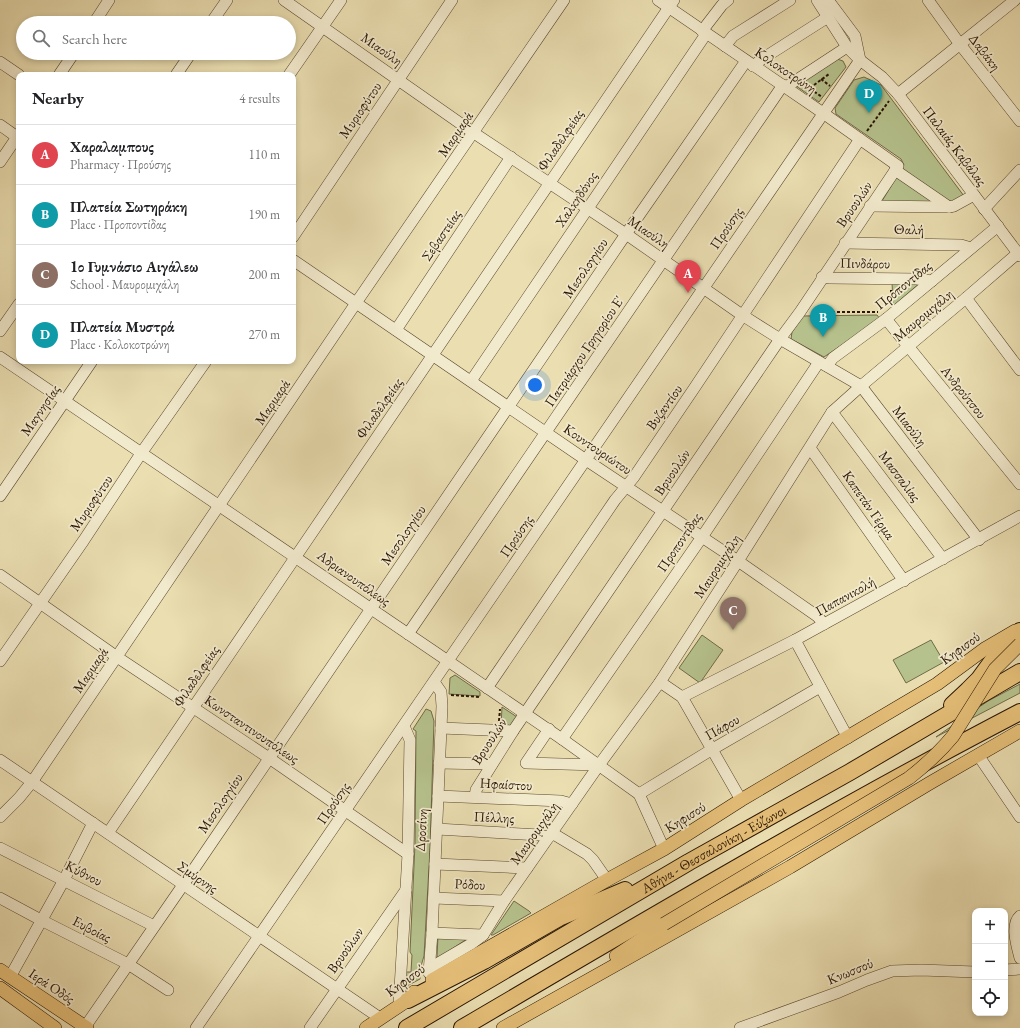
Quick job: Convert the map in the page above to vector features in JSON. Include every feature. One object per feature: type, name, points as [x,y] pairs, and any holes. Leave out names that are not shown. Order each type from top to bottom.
[{"type":"highway","points":[[928,726],[979,679],[998,653],[1020,632]]},
{"type":"highway","name":"Αθήνα - Θεσσαλονίκη - Εύζωνοι","points":[[408,1028],[689,862],[850,772],[1020,672]]},
{"type":"highway","name":"Αθήνα - Θεσσαλονίκη - Εύζωνοι","points":[[462,1028],[702,887],[875,789],[1020,712]]},
{"type":"highway","points":[[971,738],[1020,718]]},
{"type":"highway","points":[[404,1003],[484,961],[559,918],[689,862]]},
{"type":"highway","points":[[593,951],[664,924]]},
{"type":"main road","name":"Κηφισού","points":[[366,1028],[404,1003],[413,993],[428,982],[664,849],[741,800],[938,684],[986,648],[1020,628]]},
{"type":"main road","points":[[507,1026],[664,924],[909,778],[931,761],[953,736],[995,669],[1020,644]]},
{"type":"main road","points":[[507,1026],[790,868],[1020,731]]},
{"type":"main road","name":"Ιερά Οδός","points":[[5,974],[86,1027]]},
{"type":"main road","points":[[0,988],[55,1028]]},
{"type":"street","points":[[99,16],[110,0]]},
{"type":"street","points":[[216,16],[227,0]]},
{"type":"street","name":"Μιαούλη","points":[[284,0],[474,132],[704,287],[742,315],[861,386],[979,540]]},
{"type":"street","points":[[291,72],[341,0]]},
{"type":"street","name":"Μυριοφύτου","points":[[296,232],[452,0]]},
{"type":"street","name":"Μαρμαρά","points":[[0,817],[19,798],[32,782],[356,303],[564,0]]},
{"type":"street","name":"Κολοκοτρώνη","points":[[658,0],[671,4],[704,32],[860,139],[948,207]]},
{"type":"street","name":"Χαλκηδόνος","points":[[471,381],[588,209],[719,9],[728,0]]},
{"type":"street","points":[[726,46],[733,36],[790,0]]},
{"type":"street","name":"Παλαιάς Καβάλας","points":[[817,0],[847,47],[860,60],[882,77],[897,93],[1019,254]]},
{"type":"street","points":[[828,0],[855,36],[860,60]]},
{"type":"street","name":"Δαβάκη","points":[[928,0],[1020,121]]},
{"type":"street","points":[[897,93],[1015,0]]},
{"type":"street","name":"Φιλαδελφείας","points":[[108,833],[671,4]]},
{"type":"street","name":"Μεσολογγίου","points":[[86,1027],[626,234],[749,64],[762,59],[828,17]]},
{"type":"street","name":"Πατριάρχου Γρηγορίου Ε'","points":[[408,634],[784,86],[797,80],[847,47]]},
{"type":"street","points":[[61,72],[69,60]]},
{"type":"street","points":[[178,72],[186,60]]},
{"type":"street","name":"Προύσης","points":[[196,1028],[346,812],[860,60]]},
{"type":"street","points":[[0,62],[16,73]]},
{"type":"street","points":[[0,125],[16,134]]},
{"type":"street","points":[[0,162],[16,138]]},
{"type":"street","name":"Βυζαντίου","points":[[494,692],[615,500],[627,486],[695,387],[860,139]]},
{"type":"street","name":"Σεβαστείας","points":[[396,330],[511,157]]},
{"type":"street","name":"Βρυουλών","points":[[475,798],[476,790],[513,731],[780,339],[800,312],[896,168]]},
{"type":"street","points":[[984,208],[1020,170]]},
{"type":"street","points":[[870,206],[948,207],[954,206],[974,195]]},
{"type":"street","name":"Προποντίδας","points":[[562,739],[823,364],[889,316],[998,226]]},
{"type":"street","name":"Θαλή","points":[[845,243],[961,245],[971,248]]},
{"type":"street","name":"Μαυρομιχάλη","points":[[430,968],[483,935],[504,901],[599,765],[660,682],[832,412],[1019,254]]},
{"type":"street","name":"Κουντουριώτου","points":[[296,262],[586,460],[738,561],[817,616],[824,624]]},
{"type":"street","name":"Πινδάρου","points":[[822,277],[890,278],[932,281]]},
{"type":"street","points":[[966,298],[1020,370]]},
{"type":"street","points":[[0,331],[16,308]]},
{"type":"street","name":"Ανδρούτσου","points":[[889,316],[908,347],[1020,484]]},
{"type":"street","name":"Αδριανουπόλεως","points":[[0,357],[494,692],[639,794],[664,849]]},
{"type":"street","name":"Μαγνησίας","points":[[0,496],[90,364]]},
{"type":"street","name":"Μυριοφύτου","points":[[0,661],[84,540],[142,452],[204,364]]},
{"type":"street","name":"Μασσαλίας","points":[[832,412],[944,559]]},
{"type":"street","name":"Καπετάν Γέρμα","points":[[810,448],[904,581]]},
{"type":"street","name":"Παπανικολή","points":[[682,697],[795,640],[979,540],[1020,516]]},
{"type":"street","name":"Κωνσταντινουπόλεως","points":[[0,575],[117,657],[269,758],[408,854]]},
{"type":"street","points":[[795,640],[848,738]]},
{"type":"street","points":[[434,682],[442,695]]},
{"type":"street","points":[[660,682],[682,697],[741,800]]},
{"type":"street","name":"Πάφου","points":[[639,794],[711,750],[820,687]]},
{"type":"street","name":"Δροσίνη","points":[[428,982],[434,898],[434,864],[442,695]]},
{"type":"street","name":"Δροσίνη","points":[[404,726],[410,740],[404,1003]]},
{"type":"street","points":[[441,728],[513,731]]},
{"type":"street","points":[[548,729],[526,764],[599,765]]},
{"type":"street","points":[[978,755],[1020,817]]},
{"type":"street","name":"Σμύρνης","points":[[0,760],[380,1018]]},
{"type":"street","points":[[439,763],[492,764]]},
{"type":"street","name":"Ηφαίστου","points":[[438,796],[561,802],[572,804]]},
{"type":"street","points":[[5,974],[41,920],[64,880],[93,823]]},
{"type":"street","name":"Πέλλης","points":[[436,829],[551,835]]},
{"type":"street","points":[[551,835],[587,854],[607,880]]},
{"type":"street","name":"Κύθνου","points":[[0,848],[154,926]]},
{"type":"street","points":[[434,864],[527,868]]},
{"type":"street","name":"Βρυούλων","points":[[310,1028],[406,890]]},
{"type":"street","name":"Ευβοίας","points":[[0,898],[128,964],[168,990]]},
{"type":"street","name":"Ρόδου","points":[[434,898],[504,901]]},
{"type":"street","points":[[1020,916],[1016,919],[1015,928],[1020,958]]},
{"type":"street","points":[[432,933],[483,935]]},
{"type":"street","points":[[1008,970],[1020,969]]},
{"type":"street","name":"Κνωσσού","points":[[740,1028],[840,992],[866,980],[892,971],[921,970],[972,972]]},
{"type":"path","points":[[810,88],[829,74]]},
{"type":"path","points":[[797,80],[830,102]]},
{"type":"path","points":[[860,139],[897,93]]},
{"type":"path","points":[[800,312],[880,312],[889,316],[891,293],[890,278]]},
{"type":"path","points":[[891,293],[901,293]]},
{"type":"path","points":[[442,695],[484,697],[494,692],[499,730]]},
{"type":"green space","points":[[837,59],[843,61],[846,67],[819,102],[796,86]]},
{"type":"green space","points":[[864,77],[881,85],[964,196],[950,205],[883,204],[882,201],[904,165],[901,159],[836,114],[835,108],[854,80]]},
{"type":"green space","points":[[892,281],[921,282],[893,306]]},
{"type":"green space","points":[[877,315],[880,319],[824,357],[791,339],[792,332],[803,316]]},
{"type":"green space","points":[[702,635],[723,650],[700,683],[679,668]]},
{"type":"green space","points":[[931,640],[944,662],[906,683],[893,660]]},
{"type":"green space","points":[[455,675],[480,692],[480,696],[449,694],[450,678]]},
{"type":"green space","points":[[1020,684],[1020,693],[936,737],[988,701]]},
{"type":"green space","points":[[502,707],[517,717],[511,727],[501,726]]},
{"type":"green space","points":[[426,709],[431,711],[434,721],[430,849],[424,956],[421,966],[420,979],[403,988],[403,972],[411,972],[412,955],[410,952],[415,844],[416,731],[413,729]]},
{"type":"green space","points":[[514,901],[531,913],[491,935]]},
{"type":"green space","points":[[438,936],[470,937],[438,958]]},
{"type":"place","name":"Πλατεία Μυστρά","points":[[869,113]]},
{"type":"place","name":"Χαραλαμπους","points":[[688,293]]},
{"type":"place","name":"Πλατεία Σωτηράκη","points":[[823,337]]},
{"type":"place","name":"1ο Γυμνάσιο Αιγάλεω","points":[[733,630]]}]
